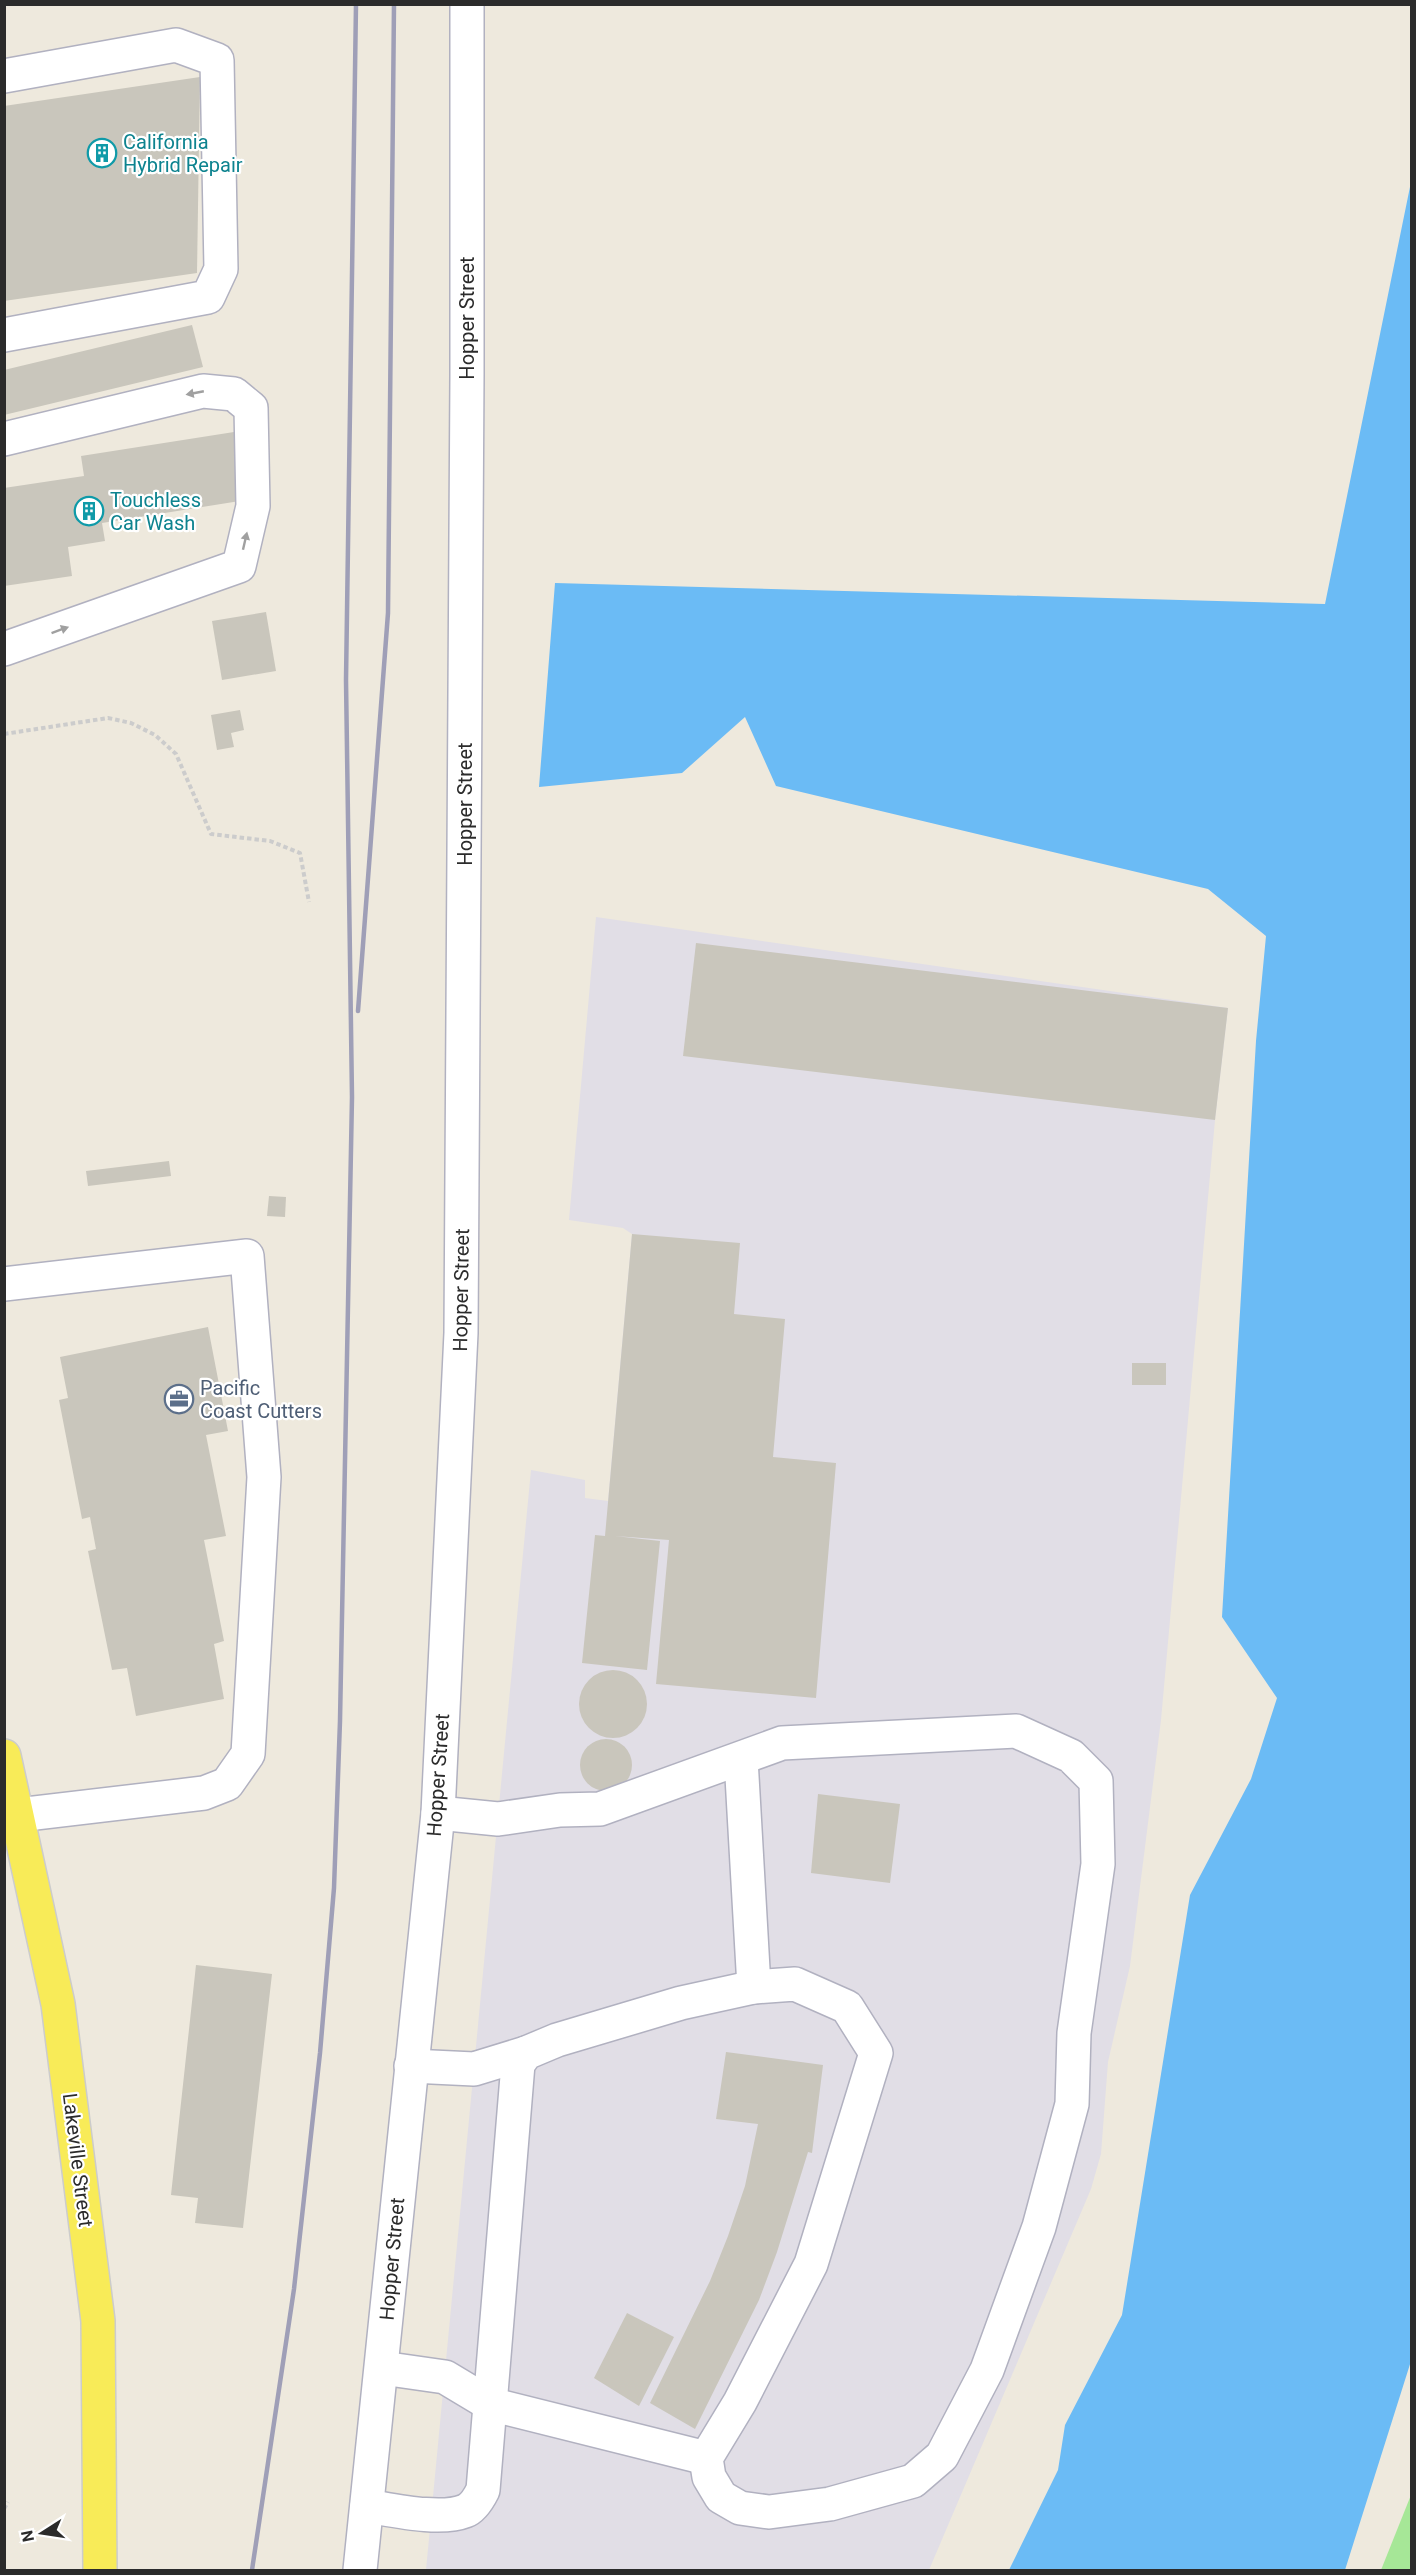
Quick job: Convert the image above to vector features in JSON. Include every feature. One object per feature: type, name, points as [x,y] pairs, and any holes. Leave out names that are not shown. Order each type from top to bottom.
[{"type":"main road","name":"Lakeville Street","points":[[4,1756],[58,2004],[98,2321],[100,2571]]},
{"type":"street","name":"Hopper Street","points":[[360,2571],[438,1813],[461,1333],[467,4]]},
{"type":"street","points":[[4,76],[176,45],[217,60],[221,269],[208,297],[4,335]]},
{"type":"street","points":[[4,439],[203,391],[234,394],[251,408],[253,506],[239,566],[4,649]]},
{"type":"street","points":[[4,1284],[247,1256],[264,1477],[248,1754],[227,1784],[204,1793],[18,1815]]},
{"type":"street","points":[[411,2066],[474,2069],[526,2053],[557,2040],[681,2003],[754,1987],[795,1984],[847,2007],[876,2053],[811,2264],[740,2402],[706,2458],[709,2477],[721,2497],[740,2508],[769,2512],[830,2504],[913,2481],[942,2456],[987,2370],[1039,2227],[1072,2104],[1074,2033],[1098,1864],[1096,1781],[1071,1756],[1016,1731],[782,1743],[600,1809],[560,1810],[498,1819],[438,1813]]},
{"type":"street","points":[[741,1759],[754,1987]]},
{"type":"street","points":[[367,2506],[431,2515],[465,2511],[475,2504],[483,2490],[518,2064],[526,2053]]},
{"type":"street","points":[[382,2368],[445,2377],[490,2404],[706,2458]]},
{"type":"path","points":[[4,734],[108,717],[131,723],[155,735],[176,754],[211,834],[270,841],[300,853],[309,902]]},
{"type":"path","points":[[4,2509],[8,2502]]},
{"type":"shaded area","points":[[596,917],[1228,1008],[1215,1120],[1161,1720],[1130,1966],[1108,2062],[1101,2154],[1091,2189],[929,2570],[426,2570],[531,1470],[585,1480],[585,1498],[608,1501],[632,1234],[623,1228],[569,1220]]},
{"type":"green space","points":[[1411,2495],[1411,2570],[1381,2570]]},
{"type":"water","points":[[1411,182],[1411,2361],[1345,2570],[1009,2570],[1058,2470],[1065,2425],[1122,2315],[1190,1895],[1251,1779],[1277,1698],[1222,1617],[1256,1041],[1266,936],[1208,889],[776,786],[745,717],[682,773],[539,787],[555,583],[1325,604]]},
{"type":"building","name":"California Hybrid Repair","points":[[200,77],[197,273],[4,301],[4,106]]},
{"type":"building","points":[[192,325],[203,367],[4,415],[4,370]]},
{"type":"building","name":"Touchless Car Wash","points":[[234,432],[246,500],[102,523],[105,541],[68,547],[72,576],[4,586],[4,488],[84,476],[81,456]]},
{"type":"building","points":[[266,612],[276,671],[222,680],[212,621]]},
{"type":"building","points":[[240,710],[244,730],[231,733],[234,747],[217,750],[211,715]]},
{"type":"building","points":[[696,943],[1228,1008],[1215,1120],[683,1056]]},
{"type":"building","points":[[169,1161],[171,1176],[88,1186],[86,1171]]},
{"type":"building","points":[[269,1196],[286,1197],[285,1217],[267,1216]]},
{"type":"building","points":[[632,1234],[740,1243],[734,1314],[785,1319],[773,1457],[836,1463],[816,1698],[656,1684],[669,1540],[615,1536],[660,1541],[647,1670],[582,1663],[595,1535],[605,1536]]},
{"type":"building","points":[[208,1327],[228,1431],[206,1435],[226,1536],[204,1540],[224,1641],[214,1644],[224,1699],[136,1716],[127,1668],[112,1670],[88,1551],[96,1549],[90,1517],[82,1519],[59,1400],[68,1398],[60,1357]]},
{"type":"building","points":[[1132,1363],[1166,1363],[1166,1385],[1132,1385]]},
{"type":"building","points":[[613,1670],[626,1673],[637,1680],[644,1691],[647,1704],[644,1717],[637,1728],[626,1735],[613,1738],[600,1735],[589,1728],[582,1717],[579,1704],[582,1691],[589,1680],[600,1673]]},
{"type":"building","points":[[606,1739],[616,1741],[624,1747],[630,1755],[632,1765],[630,1775],[624,1783],[616,1789],[606,1791],[596,1789],[588,1783],[582,1775],[580,1765],[582,1755],[588,1747],[596,1741]]},
{"type":"building","points":[[818,1794],[900,1804],[890,1883],[811,1873]]},
{"type":"building","points":[[196,1965],[272,1974],[243,2228],[195,2223],[198,2198],[171,2195]]},
{"type":"building","points":[[726,2052],[823,2065],[812,2153],[808,2152],[777,2252],[759,2300],[695,2429],[650,2403],[710,2281],[745,2186],[758,2124],[716,2119]]},
{"type":"building","points":[[627,2313],[674,2337],[639,2406],[594,2378]]},
{"type":"railway","points":[[252,2570],[294,2289],[320,2053],[334,1888],[340,1721],[352,1097],[346,680],[356,4]]},
{"type":"railway","points":[[358,1011],[388,613],[394,4]]},
{"type":"place","name":"California Hybrid Repair","points":[[102,153]]},
{"type":"place","name":"Touchless Car Wash","points":[[89,511]]},
{"type":"place","name":"Pacific Coast Cutters","points":[[179,1399]]}]
